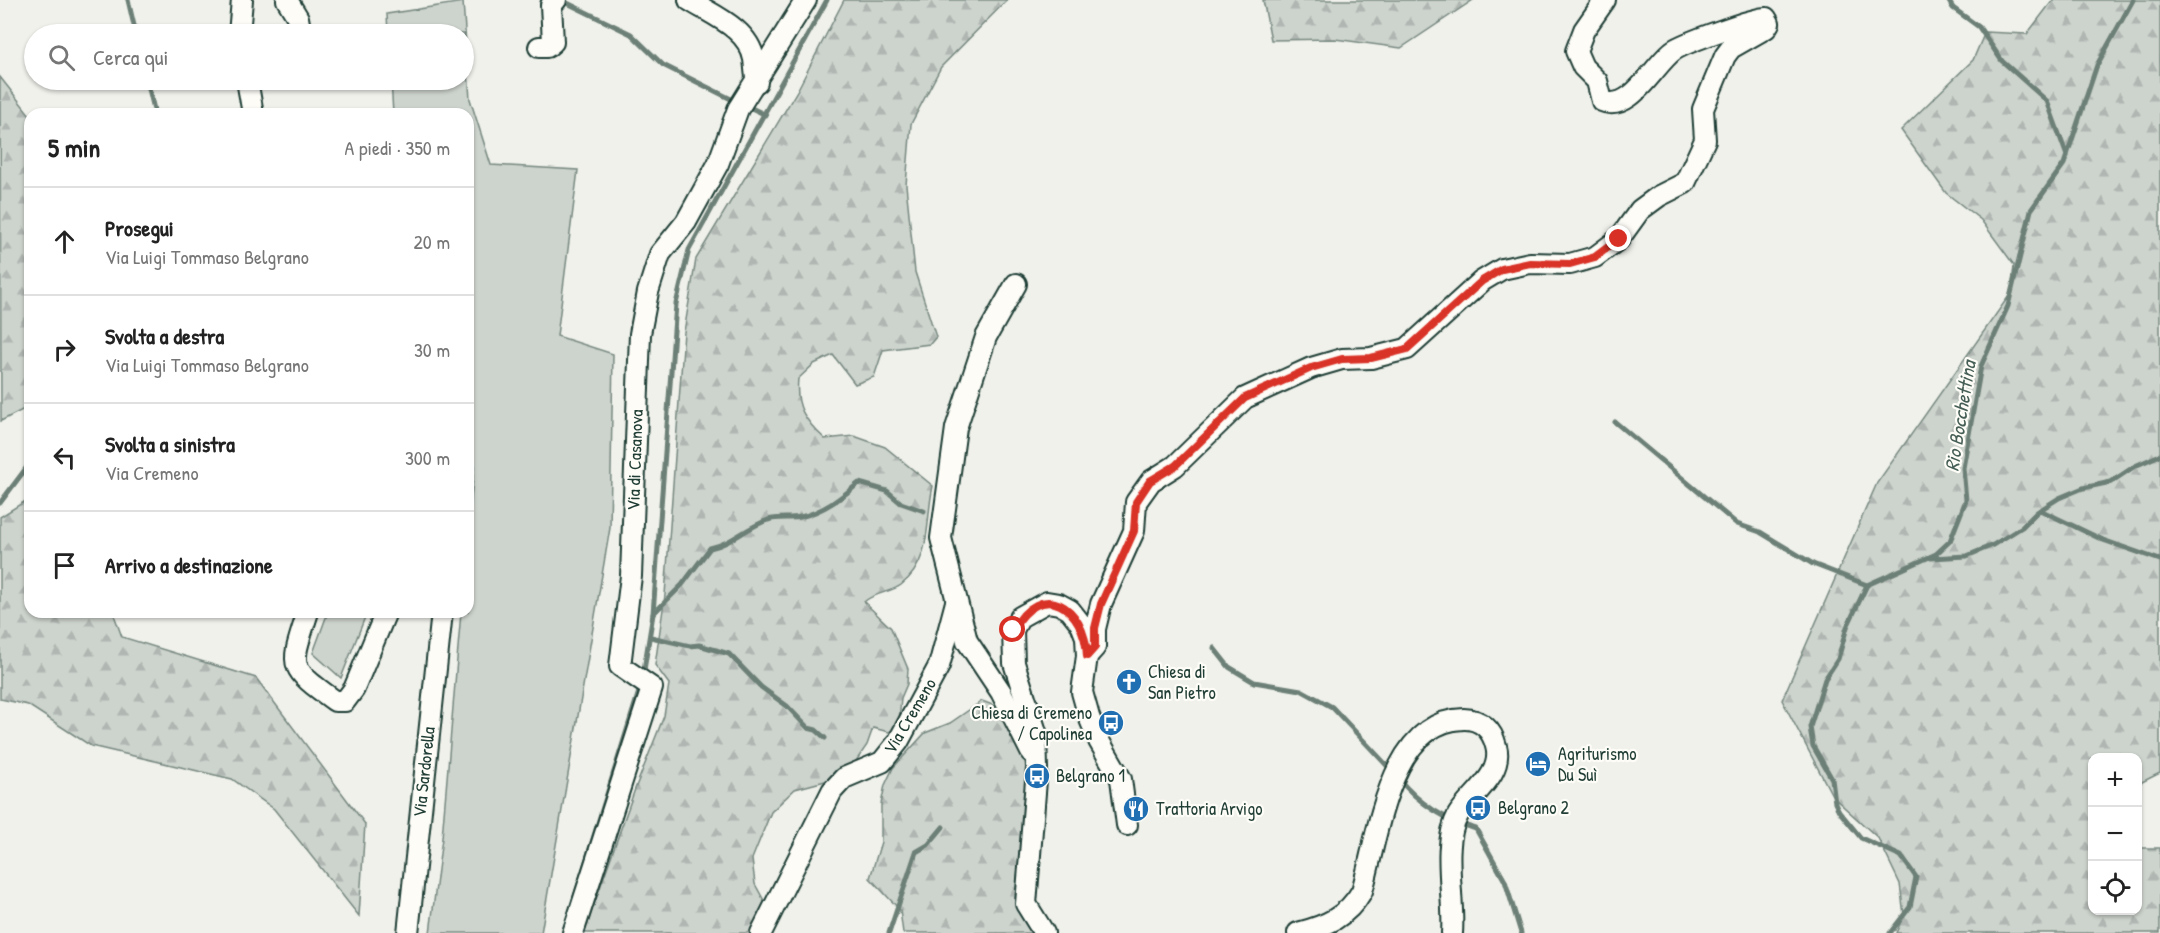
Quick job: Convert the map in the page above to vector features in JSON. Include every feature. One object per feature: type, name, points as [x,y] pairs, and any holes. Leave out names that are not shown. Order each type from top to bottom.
[{"type":"street","points":[[240,24],[242,0]]},
{"type":"street","points":[[287,0],[299,24]]},
{"type":"street","points":[[539,47],[547,47],[553,42],[551,5],[556,0]]},
{"type":"street","points":[[689,0],[729,24],[742,36],[754,58],[757,82]]},
{"type":"street","name":"Via di Casanova","points":[[573,933],[652,688],[620,666],[631,576],[640,334],[648,292],[660,254],[686,222],[718,164],[738,109],[757,82],[806,0]]},
{"type":"street","points":[[1087,656],[1095,647],[1095,628],[1101,604],[1134,531],[1136,502],[1150,481],[1175,466],[1245,398],[1311,368],[1342,359],[1371,358],[1407,349],[1482,281],[1502,269],[1530,263],[1570,264],[1595,257],[1619,239],[1640,210],[1659,196],[1686,183],[1706,140],[1703,109],[1725,56],[1731,48],[1766,28],[1769,23],[1766,18],[1752,19],[1726,31],[1684,44],[1672,51],[1627,99],[1609,104],[1602,101],[1597,81],[1583,67],[1576,51],[1584,30],[1605,0]]},
{"type":"street","points":[[249,90],[252,108]]},
{"type":"street","name":"Via Cremeno","points":[[1016,285],[986,337],[957,428],[941,538],[967,641],[1001,692],[1026,738],[1037,768]]},
{"type":"street","name":"Via Cremeno","points":[[761,933],[832,791],[844,778],[882,762],[910,722],[939,666],[957,599]]},
{"type":"street","points":[[1044,933],[1026,904],[1037,768],[1036,732],[1014,663],[1013,630],[1020,617],[1047,602],[1059,604],[1070,610],[1081,624],[1086,637],[1087,656],[1082,692],[1092,725],[1121,779],[1127,825]]},
{"type":"street","points":[[306,618],[296,652],[296,665],[301,677],[335,702],[345,700],[354,689],[384,618]]},
{"type":"street","name":"Via Sardorella","points":[[408,933],[441,618]]},
{"type":"street","points":[[1298,933],[1336,920],[1353,906],[1362,891],[1389,784],[1398,768],[1411,748],[1432,729],[1450,720],[1467,719],[1480,722],[1490,731],[1497,747],[1496,761],[1480,790],[1458,816],[1450,848],[1454,915],[1452,933]]},
{"type":"green space","points":[[844,0],[1007,0],[941,67],[911,124],[906,185],[915,272],[936,337],[930,344],[883,350],[874,377],[855,384],[833,355],[814,364],[798,379],[798,397],[803,412],[812,426],[825,439],[854,436],[885,447],[933,486],[926,539],[918,564],[901,585],[864,602],[891,628],[908,669],[907,684],[901,698],[899,721],[896,728],[889,732],[873,728],[867,745],[854,764],[825,781],[795,789],[771,812],[752,859],[755,884],[767,906],[753,933],[584,933],[635,789],[664,716],[669,684],[655,665],[665,595],[684,332],[696,259],[797,91]]},
{"type":"green space","points":[[1263,0],[1473,0],[1401,48],[1335,39],[1271,40]]},
{"type":"green space","points":[[2053,0],[2160,0],[2160,773],[2142,782],[2142,753],[2088,753],[2088,915],[2142,915],[2142,848],[2160,848],[2160,933],[1896,933],[1904,915],[1900,884],[1878,838],[1833,797],[1782,700],[1877,483],[2011,293],[2014,265],[1981,220],[1946,193],[1901,130],[1973,60],[1985,32],[2027,34]]},
{"type":"green space","points":[[463,2],[465,24],[388,24],[387,14]]},
{"type":"green space","points":[[0,77],[24,108],[24,409],[1,421]]},
{"type":"green space","points":[[392,90],[469,90],[473,108],[393,108]]},
{"type":"green space","points":[[474,112],[491,165],[578,170],[557,336],[613,354],[610,528],[541,933],[430,933],[442,838],[460,618],[474,618]]},
{"type":"green space","points":[[24,502],[24,618],[115,618],[122,637],[256,678],[365,824],[359,916],[274,809],[232,779],[91,746],[28,705],[0,699],[0,517]]},
{"type":"green space","points":[[326,618],[365,618],[341,678],[313,653]]},
{"type":"green space","points":[[982,701],[998,707],[1024,751],[1027,776],[1015,899],[1032,933],[903,933],[900,910],[870,878],[881,842],[881,804],[885,785],[893,768],[925,733],[950,723]]},
{"type":"waterway","points":[[128,0],[134,24]]},
{"type":"waterway","points":[[561,0],[631,34],[663,65],[737,102]]},
{"type":"waterway","points":[[643,676],[653,614],[676,304],[689,250],[827,0]]},
{"type":"waterway","points":[[1948,0],[1953,8],[1979,27],[2002,61],[2047,101],[2067,156]]},
{"type":"waterway","name":"Rio Bocchettina","points":[[1890,933],[1910,907],[1916,877],[1901,856],[1861,838],[1839,811],[1835,803],[1832,779],[1813,746],[1810,727],[1825,679],[1838,659],[1847,627],[1867,585],[1936,554],[1950,541],[1966,500],[1963,468],[1981,366],[2008,306],[2031,210],[2064,164],[2097,65],[2133,0]]},
{"type":"waterway","points":[[149,90],[154,108]]},
{"type":"waterway","points":[[745,105],[766,115]]},
{"type":"waterway","points":[[1615,422],[1737,524],[1760,532],[1813,564],[1867,585]]},
{"type":"waterway","points":[[1931,558],[1967,556],[1993,545],[2022,527],[2037,512],[2059,498],[2083,488],[2111,482],[2135,466],[2160,455]]},
{"type":"waterway","points":[[0,503],[24,471]]},
{"type":"waterway","points":[[653,614],[682,585],[710,548],[725,543],[768,520],[800,517],[816,512],[859,483],[887,491],[901,503],[924,511]]},
{"type":"waterway","points":[[2040,510],[2103,540],[2160,560]]},
{"type":"waterway","points":[[651,637],[690,646],[699,645],[729,654],[761,687],[787,706],[808,728],[816,730],[825,738]]},
{"type":"waterway","points":[[1214,648],[1229,667],[1254,682],[1301,690],[1332,707],[1393,772]]},
{"type":"waterway","points":[[574,900],[641,685]]},
{"type":"waterway","points":[[1399,779],[1424,804],[1454,821],[1476,829],[1505,881],[1521,933]]},
{"type":"waterway","points":[[889,933],[916,852],[928,845],[943,827]]},
{"type":"place","name":"Chiesa di San Pietro","points":[[1129,682]]},
{"type":"place","name":"Chiesa di Cremeno / Capolinea","points":[[1111,723]]},
{"type":"place","name":"Agriturismo Du Suì","points":[[1538,764]]},
{"type":"place","name":"Belgrano 1","points":[[1037,776]]},
{"type":"place","name":"Belgrano 2","points":[[1478,808]]},
{"type":"place","name":"Trattoria Arvigo","points":[[1136,809]]},
{"type":"route","points":[[1013,630],[1020,617],[1033,609],[1047,602],[1059,604],[1070,610],[1081,624],[1086,637],[1087,656],[1095,647],[1095,628],[1101,604],[1134,531],[1136,502],[1150,481],[1175,466],[1209,434],[1231,409],[1245,398],[1311,368],[1342,359],[1371,358],[1407,349],[1482,281],[1502,269],[1530,263],[1570,264],[1595,257],[1619,239]]}]
